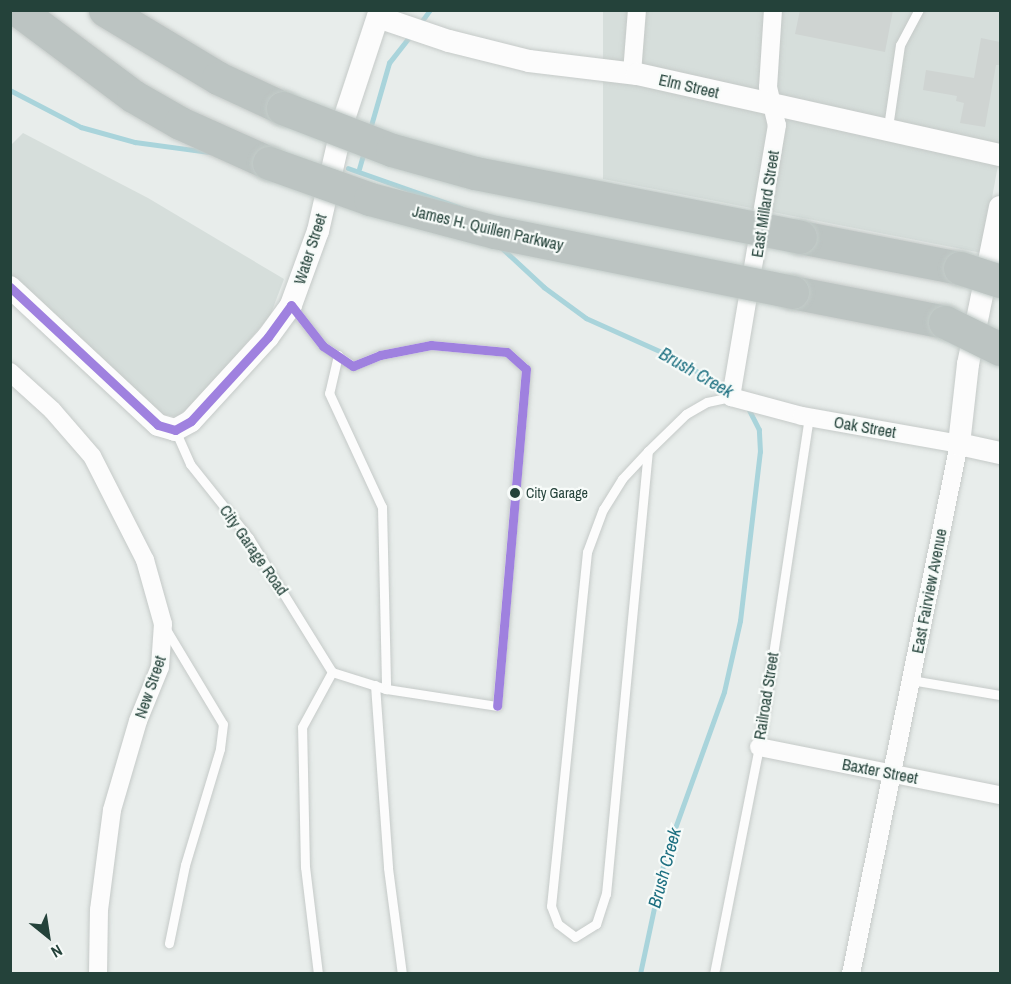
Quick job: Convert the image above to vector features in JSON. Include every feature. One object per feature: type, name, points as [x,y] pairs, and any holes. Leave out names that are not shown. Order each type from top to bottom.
[{"type":"highway","name":"James H. Quillen Parkway","points":[[18,10],[133,96],[180,123],[269,163],[370,199],[495,232],[1000,331]]},
{"type":"highway","points":[[118,16],[218,78],[283,108],[373,143],[475,172],[949,266],[1000,281]]},
{"type":"highway","points":[[10,33],[95,83],[133,96]]},
{"type":"highway","points":[[949,266],[1000,266]]},
{"type":"highway","points":[[935,320],[1000,349]]},
{"type":"street","points":[[633,73],[637,10]]},
{"type":"street","name":"East Millard Street","points":[[731,397],[764,218],[777,125],[775,107],[768,87],[773,10]]},
{"type":"street","name":"Elm Street","points":[[385,17],[449,41],[529,61],[633,73],[775,107],[888,128],[1000,155]]},
{"type":"street","name":"Water Street","points":[[167,427],[192,421],[268,337],[291,305],[318,231],[343,122],[385,17]]},
{"type":"street","name":"East Fairview Avenue","points":[[851,974],[959,444],[968,364],[1000,207]]},
{"type":"street","name":"City Garage Road","points":[[10,287],[167,427]]},
{"type":"street","name":"New Street","points":[[10,372],[52,410],[92,456],[146,560],[163,624],[160,667],[138,721],[112,810],[99,910],[98,974]]},
{"type":"street","name":"Oak Street","points":[[731,397],[809,417],[1000,453]]},
{"type":"street","name":"Baxter Street","points":[[759,747],[1000,795]]},
{"type":"lane","points":[[888,128],[900,45],[920,10]]},
{"type":"lane","points":[[291,305],[323,346],[353,366],[380,354],[431,345],[507,352],[526,369],[497,706],[386,689],[332,672],[302,727],[305,867],[318,974]]},
{"type":"lane","points":[[338,355],[329,393],[382,507],[386,689]]},
{"type":"lane","points":[[648,451],[606,894],[596,924],[575,937],[558,924],[551,906],[587,552],[603,509],[622,478],[648,451],[686,414],[707,402],[731,397]]},
{"type":"lane","name":"Railroad Street","points":[[714,974],[759,747],[809,417]]},
{"type":"lane","name":"City Garage Road","points":[[167,427],[190,464],[249,538],[332,672]]},
{"type":"lane","points":[[163,624],[223,724],[220,749],[185,865],[169,943]]},
{"type":"lane","points":[[911,680],[1000,695]]},
{"type":"lane","points":[[375,685],[388,868],[402,974]]},
{"type":"shaded area","points":[[603,11],[1000,11],[1000,154],[982,253],[603,179]]},
{"type":"shaded area","points":[[23,133],[148,198],[284,279],[270,316],[193,405],[176,417],[156,413],[11,275],[10,146]]},
{"type":"building","points":[[800,10],[893,10],[885,52],[795,34]]},
{"type":"building","points":[[981,38],[1000,42],[1000,65],[996,65],[985,127],[960,123],[964,103],[956,101],[957,96],[923,90],[926,70],[974,78]]},
{"type":"waterway","name":"Brush Creek","points":[[419,25],[430,10]]},
{"type":"waterway","name":"Brush Creek","points":[[370,129],[389,63],[410,36]]},
{"type":"waterway","points":[[10,90],[81,127],[135,142],[209,152]]},
{"type":"waterway","name":"Brush Creek","points":[[359,169],[364,152]]},
{"type":"waterway","name":"Brush Creek","points":[[348,168],[461,208]]},
{"type":"waterway","name":"Brush Creek","points":[[501,247],[544,287],[586,318],[671,356],[728,390]]},
{"type":"waterway","name":"Brush Creek","points":[[640,974],[665,856],[724,692],[740,621],[760,452],[759,430],[748,408]]},
{"type":"transit line","points":[[10,287],[158,425],[175,430],[191,421],[268,337],[291,305],[323,346],[353,366],[380,355],[431,345],[507,352],[526,369],[497,706]]},
{"type":"place","name":"City Garage","points":[[515,493]]}]
